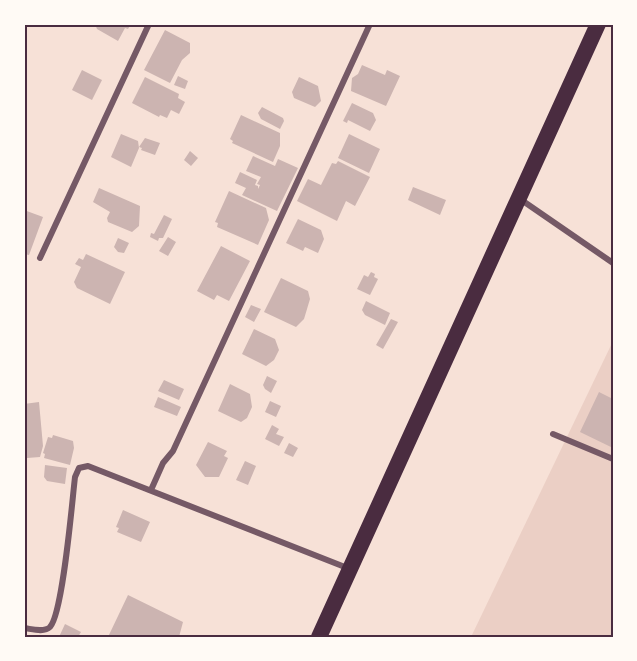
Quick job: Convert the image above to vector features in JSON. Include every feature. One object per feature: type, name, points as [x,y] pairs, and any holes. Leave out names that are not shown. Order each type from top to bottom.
[{"type":"highway","points":[[319,637],[598,24]]},
{"type":"street","points":[[40,258],[149,24]]},
{"type":"street","points":[[151,490],[163,463],[173,451],[370,24]]},
{"type":"street","points":[[519,198],[613,263]]},
{"type":"street","points":[[553,434],[613,459]]},
{"type":"street","points":[[24,628],[43,634],[57,614],[75,477],[79,468],[88,466],[350,569]]},
{"type":"shaded area","points":[[613,341],[613,637],[471,637]]},
{"type":"building","points":[[95,24],[131,24],[128,29],[125,28],[118,41],[97,29]]},
{"type":"building","points":[[165,30],[190,43],[190,53],[182,60],[170,83],[144,70]]},
{"type":"building","points":[[362,65],[385,75],[387,70],[400,76],[386,106],[351,91],[352,78],[358,74]]},
{"type":"building","points":[[82,70],[102,80],[92,100],[72,90]]},
{"type":"building","points":[[178,76],[188,81],[185,89],[174,85]]},
{"type":"building","points":[[145,77],[179,94],[178,98],[185,102],[179,114],[171,110],[167,118],[160,115],[159,117],[132,103]]},
{"type":"building","points":[[299,77],[318,86],[321,101],[315,107],[294,98],[292,92]]},
{"type":"building","points":[[352,103],[373,113],[376,120],[370,131],[348,120],[347,123],[343,121]]},
{"type":"building","points":[[262,107],[283,118],[280,129],[261,119],[258,113]]},
{"type":"building","points":[[241,115],[280,133],[280,146],[273,162],[232,143],[230,139]]},
{"type":"building","points":[[121,134],[138,141],[139,148],[131,167],[111,157]]},
{"type":"building","points":[[349,134],[380,149],[369,173],[338,158]]},
{"type":"building","points":[[145,138],[160,143],[155,155],[139,147]]},
{"type":"building","points":[[190,151],[198,158],[191,166],[184,160]]},
{"type":"building","points":[[253,156],[275,166],[278,159],[298,168],[277,211],[242,195],[246,188],[235,183],[240,172],[257,180],[255,185],[258,189],[260,185],[257,184],[261,177],[246,171]]},
{"type":"building","points":[[338,161],[370,177],[355,206],[346,201],[337,221],[297,201],[308,179],[321,185],[332,163],[336,164]]},
{"type":"building","points":[[413,187],[446,200],[440,215],[408,200]]},
{"type":"building","points":[[99,188],[140,206],[139,226],[132,232],[108,222],[110,212],[93,202]]},
{"type":"building","points":[[229,191],[266,208],[269,220],[258,245],[217,227],[218,223],[215,222]]},
{"type":"building","points":[[24,210],[43,217],[29,255],[24,254]]},
{"type":"building","points":[[164,215],[172,219],[163,238],[159,238],[158,241],[150,237]]},
{"type":"building","points":[[298,219],[321,230],[324,239],[318,253],[305,247],[303,251],[286,243]]},
{"type":"building","points":[[168,237],[176,242],[168,256],[159,251]]},
{"type":"building","points":[[118,238],[129,243],[124,253],[118,252],[114,247]]},
{"type":"building","points":[[221,246],[250,261],[229,301],[217,295],[214,300],[197,291]]},
{"type":"building","points":[[86,254],[125,272],[110,304],[77,288],[74,282],[81,267],[75,264],[79,258],[83,260]]},
{"type":"building","points":[[371,272],[378,279],[370,295],[357,289],[364,275],[368,277]]},
{"type":"building","points":[[281,278],[308,291],[310,299],[304,319],[296,327],[264,312]]},
{"type":"building","points":[[366,301],[390,313],[385,325],[365,315],[362,310]]},
{"type":"building","points":[[251,305],[261,309],[254,322],[245,317]]},
{"type":"building","points":[[391,319],[398,322],[383,349],[376,345]]},
{"type":"building","points":[[254,329],[275,339],[279,350],[274,360],[266,366],[242,354]]},
{"type":"building","points":[[267,376],[277,381],[271,393],[263,385]]},
{"type":"building","points":[[164,380],[184,389],[179,400],[158,391]]},
{"type":"building","points":[[230,384],[250,394],[252,407],[247,418],[241,422],[218,411]]},
{"type":"building","points":[[599,392],[613,399],[613,448],[580,432]]},
{"type":"building","points":[[158,397],[181,407],[177,416],[154,407]]},
{"type":"building","points":[[270,401],[281,406],[276,417],[265,412]]},
{"type":"building","points":[[39,402],[43,446],[40,457],[27,458],[24,404]]},
{"type":"building","points":[[272,425],[279,429],[276,434],[284,437],[279,446],[265,439]]},
{"type":"building","points":[[53,435],[73,441],[74,448],[70,465],[44,458],[43,453],[48,437],[52,438]]},
{"type":"building","points":[[208,442],[227,451],[224,456],[228,458],[219,477],[205,477],[196,465]]},
{"type":"building","points":[[289,443],[298,448],[293,457],[284,453]]},
{"type":"building","points":[[245,461],[256,466],[248,485],[236,480]]},
{"type":"building","points":[[45,465],[67,468],[65,484],[47,481],[44,477]]},
{"type":"building","points":[[123,510],[150,522],[141,542],[117,532],[119,528],[116,527]]},
{"type":"building","points":[[128,595],[183,622],[179,637],[108,637]]},
{"type":"building","points":[[65,624],[81,632],[78,637],[59,637]]}]
